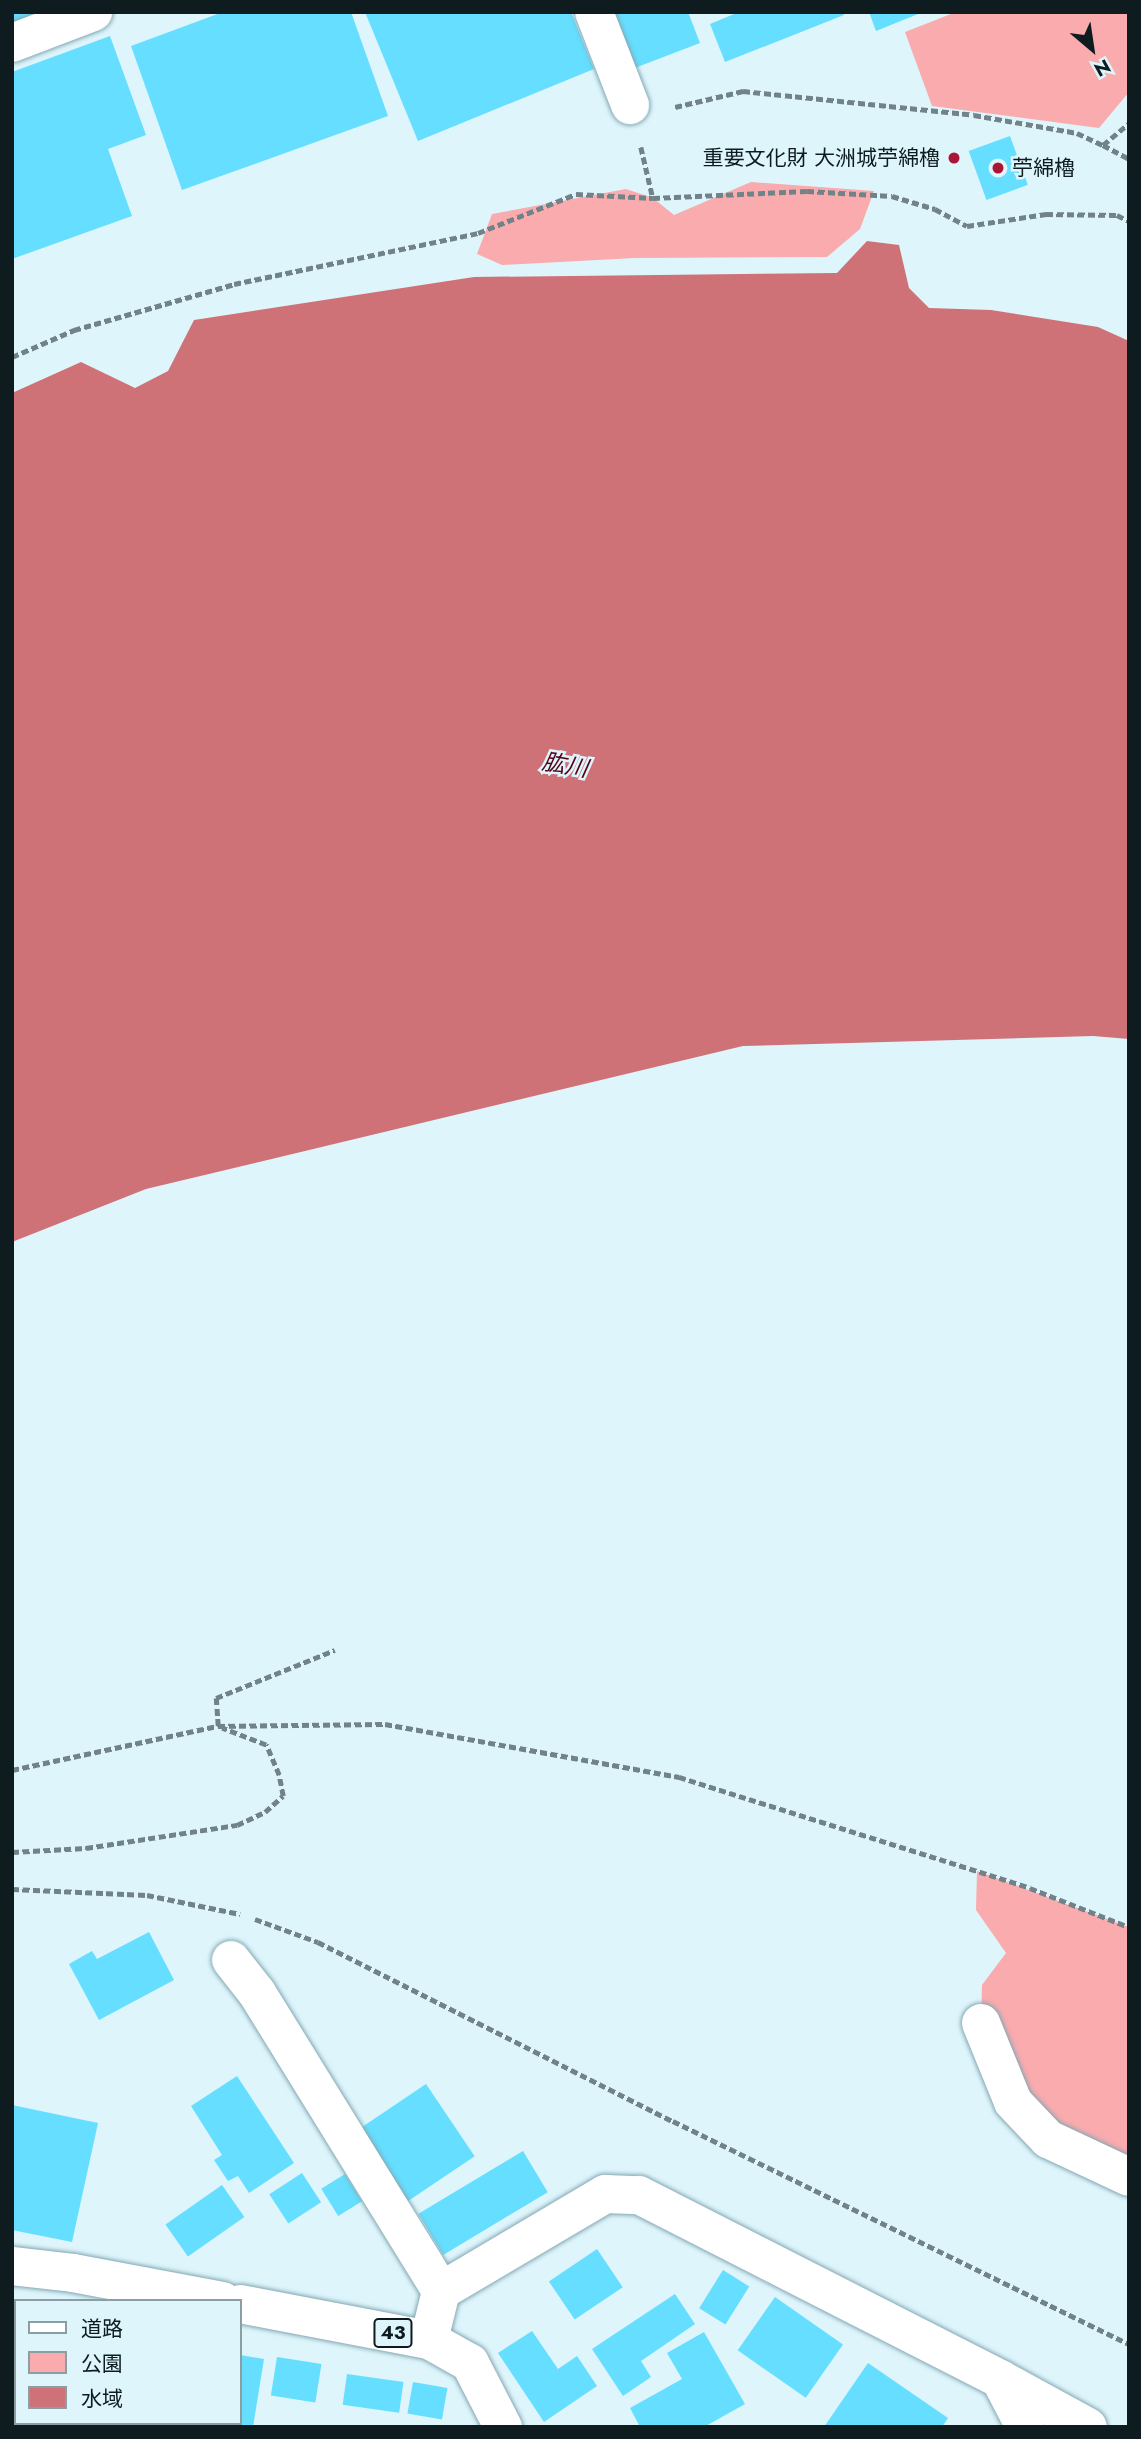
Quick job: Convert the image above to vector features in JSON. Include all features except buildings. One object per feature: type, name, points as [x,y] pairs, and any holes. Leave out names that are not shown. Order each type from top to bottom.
[{"type":"street","points":[[12,43],[93,12]]},
{"type":"street","points":[[594,12],[630,105]]},
{"type":"street","points":[[231,1960],[257,1993],[441,2291],[429,2340]]},
{"type":"street","points":[[981,2023],[1013,2102],[1048,2139],[1129,2177]]},
{"type":"street","points":[[441,2291],[605,2194],[639,2195],[1000,2379],[1088,2427]]},
{"type":"street","points":[[12,2266],[73,2273],[211,2299]]},
{"type":"street","name":"43","points":[[242,2304],[429,2340],[470,2363],[503,2427]]},
{"type":"street","points":[[1000,2379],[1025,2427]]},
{"type":"path","points":[[668,108],[743,91],[974,115],[1077,133],[1129,159]]},
{"type":"path","points":[[630,105],[653,198]]},
{"type":"path","points":[[1103,145],[1129,123]]},
{"type":"path","points":[[12,357],[74,330],[234,284],[478,233],[576,194],[653,198],[807,191],[892,196],[935,209],[967,226],[1046,214],[1117,215],[1129,221]]},
{"type":"path","points":[[218,1726],[216,1698],[335,1650]]},
{"type":"path","points":[[12,1770],[218,1726],[385,1724],[679,1777],[1030,1888],[1129,1927]]},
{"type":"path","points":[[12,1852],[99,1846],[237,1825],[265,1812],[283,1796],[279,1775],[266,1745],[218,1726]]},
{"type":"path","points":[[12,1889],[147,1895],[237,1913],[318,1942],[660,2115],[1129,2344]]},
{"type":"green space","points":[[956,12],[1129,12],[1129,92],[1099,128],[932,106],[905,32]]},
{"type":"green space","points":[[751,182],[874,191],[860,229],[827,257],[635,258],[502,265],[477,254],[492,214],[626,189],[653,198],[674,215]]},
{"type":"green space","points":[[977,1871],[1129,1927],[1129,2177],[1056,2143],[981,2023],[982,1985],[1006,1953],[976,1910]]},
{"type":"water","name":"肱川","points":[[867,241],[899,245],[909,288],[929,308],[991,310],[1098,327],[1129,341],[1129,1039],[1093,1036],[743,1046],[146,1189],[12,1242],[12,393],[81,362],[135,388],[168,371],[194,320],[474,277],[837,273]]},
{"type":"place","name":"重要文化財 大洲城苧綿櫓","points":[[954,158]]},
{"type":"place","name":"苧綿櫓","points":[[998,168]]}]
